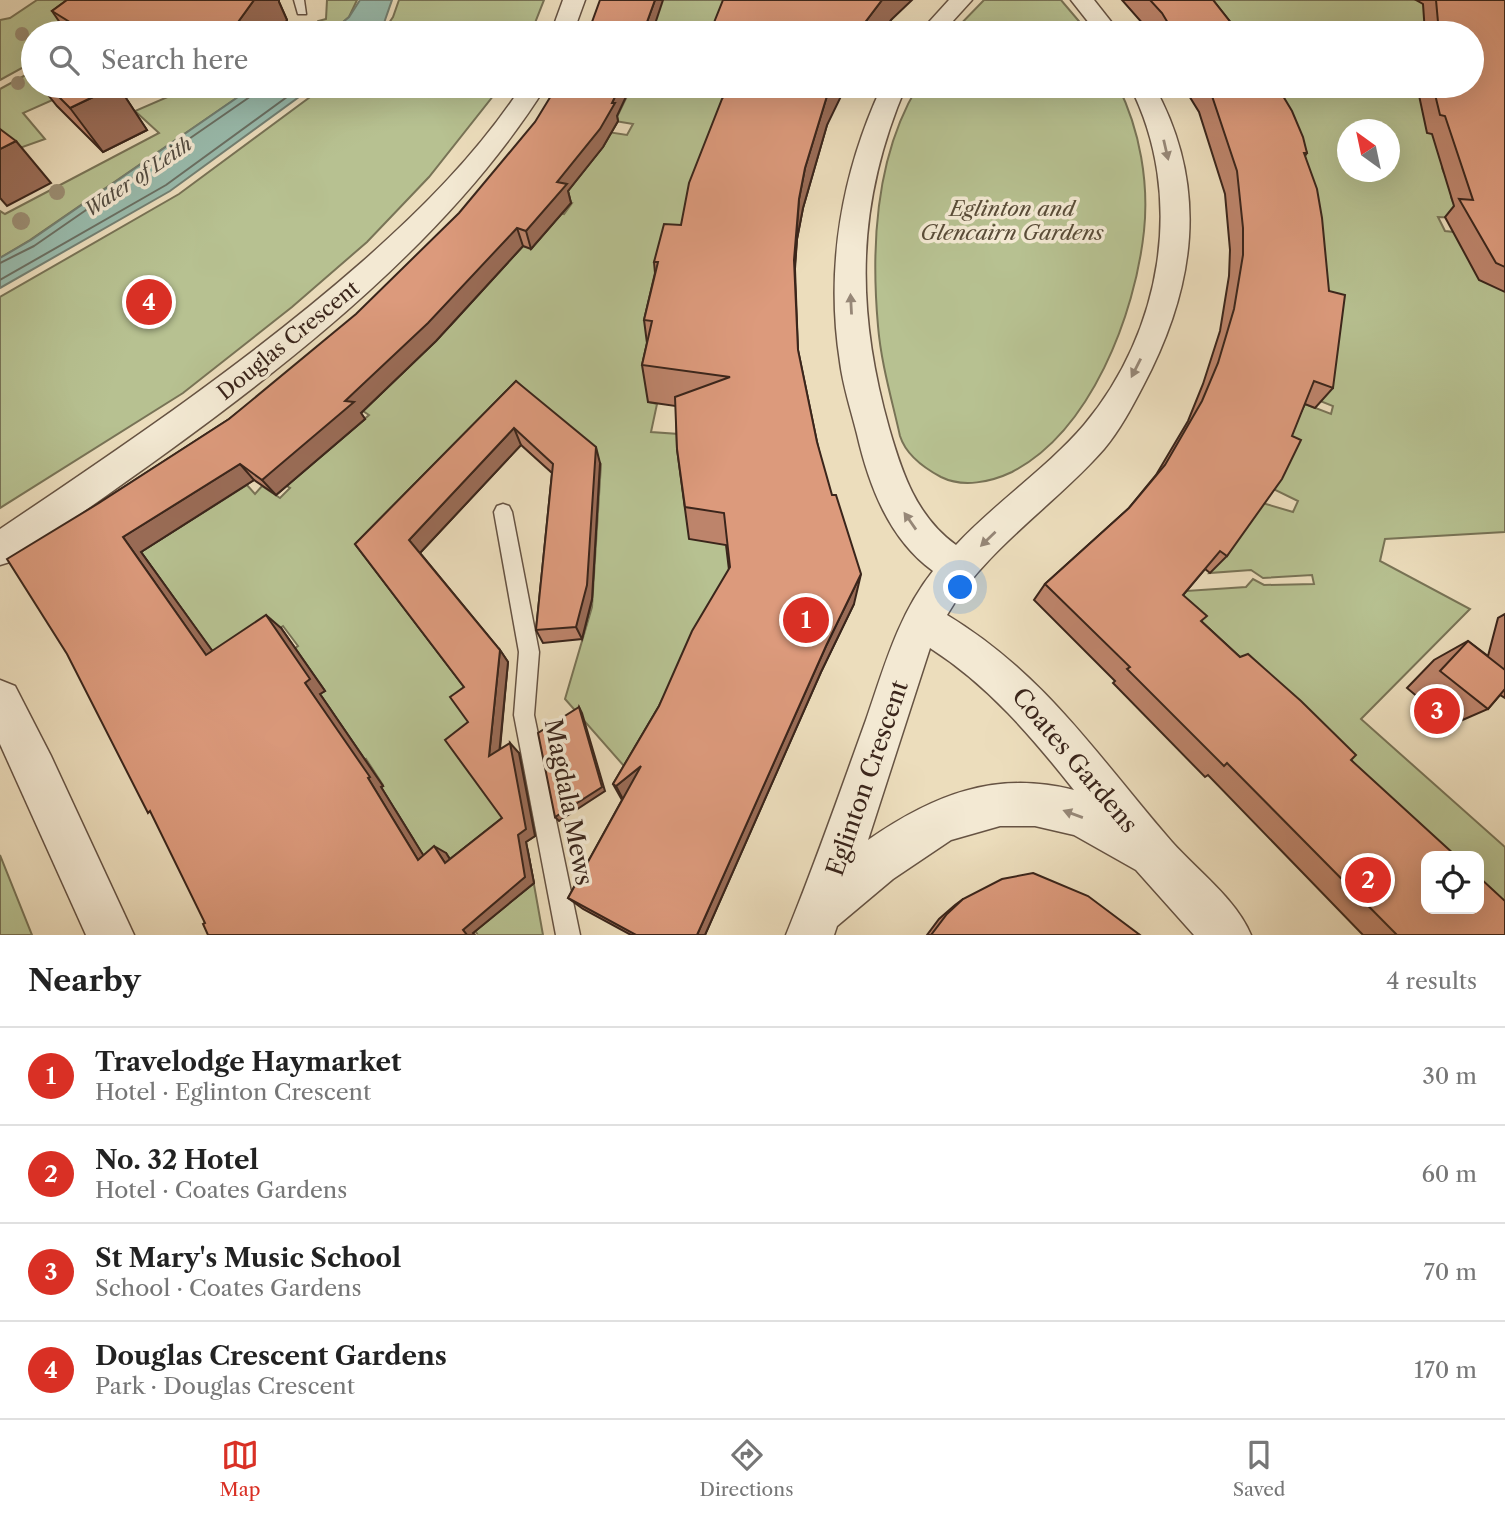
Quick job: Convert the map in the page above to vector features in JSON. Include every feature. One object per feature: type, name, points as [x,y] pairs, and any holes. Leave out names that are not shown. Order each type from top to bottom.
[{"type":"street","points":[[566,21],[574,0]]},
{"type":"street","points":[[941,21],[961,0]]},
{"type":"street","points":[[1082,0],[1099,21]]},
{"type":"street","name":"Douglas Crescent","points":[[0,549],[212,401],[312,323],[434,211],[489,150],[526,98]]},
{"type":"street","points":[[889,98],[875,130],[859,193],[850,272],[854,350],[890,489],[925,541],[959,568]]},
{"type":"street","name":"Eglinton Crescent","points":[[815,923],[922,621],[959,568],[1092,439],[1134,374],[1154,332],[1175,260],[1177,224],[1175,189],[1163,138],[1147,98]]},
{"type":"street","name":"Coates Gardens","points":[[922,621],[975,654],[1030,702],[1082,762],[1155,857],[1227,935]]},
{"type":"street","points":[[0,700],[48,795],[110,935]]},
{"type":"street","name":"Coates Gardens","points":[[815,923],[881,859],[919,832],[958,813],[1000,804],[1038,803],[1075,813],[1155,857]]},
{"type":"lane","points":[[299,0],[302,12]]},
{"type":"lane","name":"Magdala Mews","points":[[503,512],[529,652],[524,715],[568,935]]},
{"type":"green space","points":[[37,0],[91,0],[80,21],[21,21],[21,69],[0,80],[0,20],[10,18]]},
{"type":"green space","points":[[327,0],[357,0],[344,21],[318,21],[326,19]]},
{"type":"green space","points":[[399,0],[544,0],[536,21],[390,21]]},
{"type":"green space","points":[[661,0],[761,0],[769,21],[655,21]]},
{"type":"green space","points":[[984,0],[1061,0],[1079,21],[964,21]]},
{"type":"green space","points":[[1176,0],[1476,0],[1456,21],[1195,21]]},
{"type":"green space","points":[[21,78],[21,98],[57,98],[23,113],[45,139],[0,155],[0,89]]},
{"type":"green space","points":[[165,98],[237,98],[0,258],[0,211],[5,214],[159,133],[135,111]]},
{"type":"green space","points":[[309,98],[492,98],[429,177],[367,242],[292,307],[183,393],[0,508],[0,297],[179,194]]},
{"type":"green space","points":[[626,98],[728,98],[649,402],[657,404],[651,432],[679,434],[726,544],[741,550],[631,774],[565,699],[592,607],[601,464],[523,398],[369,555],[473,698],[477,732],[528,851],[543,935],[478,935],[468,920],[370,916],[414,840],[396,811],[323,832],[383,785],[366,759],[307,805],[235,691],[298,646],[283,626],[224,667],[141,552],[247,485],[255,494],[262,486],[280,498],[290,488],[282,483],[324,454],[369,415],[363,411],[451,325],[523,246],[532,248],[553,211],[564,214],[572,203],[561,200],[599,148],[603,147],[608,132],[627,135],[633,124],[615,121]]},
{"type":"green space","name":"Eglinton and Glencairn Gardens","points":[[912,98],[1124,98],[1137,139],[1144,176],[1144,231],[1131,298],[1119,333],[1086,400],[1065,429],[1040,453],[1012,472],[995,479],[968,483],[941,477],[911,455],[900,436],[879,340],[875,265],[885,171],[904,113]]},
{"type":"green space","points":[[1245,98],[1449,98],[1463,139],[1442,168],[1444,173],[1461,175],[1451,197],[1453,202],[1467,204],[1462,218],[1438,217],[1445,231],[1463,233],[1478,276],[1493,284],[1505,286],[1505,532],[1385,539],[1380,561],[1470,609],[1361,719],[1505,847],[1505,926],[1484,912],[1484,851],[1421,851],[1140,594],[1246,587],[1253,579],[1264,585],[1314,584],[1312,575],[1263,578],[1251,570],[1209,573],[1251,496],[1266,504],[1293,512],[1298,501],[1257,481],[1287,397],[1331,414],[1333,406],[1290,389]]},
{"type":"green space","points":[[0,855],[32,935],[0,935]]},
{"type":"water","points":[[360,0],[392,0],[385,21],[344,21]]},
{"type":"water","name":"Water of Leith","points":[[237,98],[298,98],[170,191],[0,288],[0,258],[31,240]]},
{"type":"building","points":[[67,0],[254,0],[239,21],[68,21],[52,11]]},
{"type":"building","points":[[600,0],[655,0],[647,21],[592,21]]},
{"type":"building","points":[[723,0],[882,0],[866,21],[715,21]]},
{"type":"building","points":[[1150,0],[1213,0],[1230,21],[1167,21]]},
{"type":"building","points":[[1436,0],[1505,0],[1505,267],[1496,263],[1459,199],[1473,200],[1445,116],[1440,115],[1436,98],[1484,98],[1484,21],[1438,21]]},
{"type":"building","points":[[60,98],[91,98],[70,108]]},
{"type":"building","points":[[550,98],[614,98],[612,103],[615,103],[600,129],[557,182],[567,184],[526,231],[517,228],[428,323],[345,401],[354,402],[262,480],[240,464],[123,537],[206,655],[266,615],[310,679],[305,683],[370,777],[368,778],[418,860],[434,846],[445,863],[502,818],[445,740],[468,722],[450,697],[464,687],[355,544],[516,381],[596,447],[587,585],[576,627],[536,630],[553,464],[514,428],[409,540],[500,650],[489,756],[510,743],[526,829],[518,835],[525,877],[463,930],[467,935],[208,935],[203,924],[205,923],[150,811],[148,813],[67,654],[7,559],[229,419],[356,314],[459,213],[535,122]]},
{"type":"building","points":[[826,98],[805,168],[799,199],[794,260],[798,350],[817,442],[832,495],[836,495],[861,574],[697,935],[636,935],[568,898],[641,766],[616,786],[613,784],[659,706],[692,631],[730,567],[724,513],[685,507],[677,449],[675,397],[730,377],[642,365],[652,321],[644,320],[664,224],[681,225],[689,183],[722,99]]},
{"type":"building","points":[[1213,98],[1284,98],[1303,137],[1307,153],[1304,153],[1317,189],[1329,291],[1345,295],[1333,388],[1314,381],[1292,436],[1301,440],[1282,479],[1227,556],[1220,551],[1183,595],[1207,616],[1201,621],[1240,657],[1248,654],[1301,701],[1356,755],[1351,760],[1451,851],[1421,851],[1421,914],[1484,914],[1484,882],[1505,901],[1505,935],[1397,935],[1227,763],[1224,766],[1127,669],[1130,667],[1045,584],[1129,508],[1165,465],[1202,401],[1218,363],[1234,309],[1243,255],[1237,171]]},
{"type":"building","points":[[0,129],[16,141],[0,149]]},
{"type":"building","points":[[1468,641],[1505,670],[1505,689],[1488,709],[1440,671]]},
{"type":"building","points":[[579,707],[602,787],[555,817],[538,733]]},
{"type":"building","points":[[1033,873],[1088,896],[1140,935],[931,935],[963,899],[1002,879]]},
{"type":"place","name":"Douglas Crescent Gardens","points":[[149,302]]},
{"type":"place","name":"Travelodge Haymarket","points":[[806,620]]},
{"type":"place","name":"St Mary's Music School","points":[[1437,711]]},
{"type":"place","name":"No. 32 Hotel","points":[[1368,880]]}]
